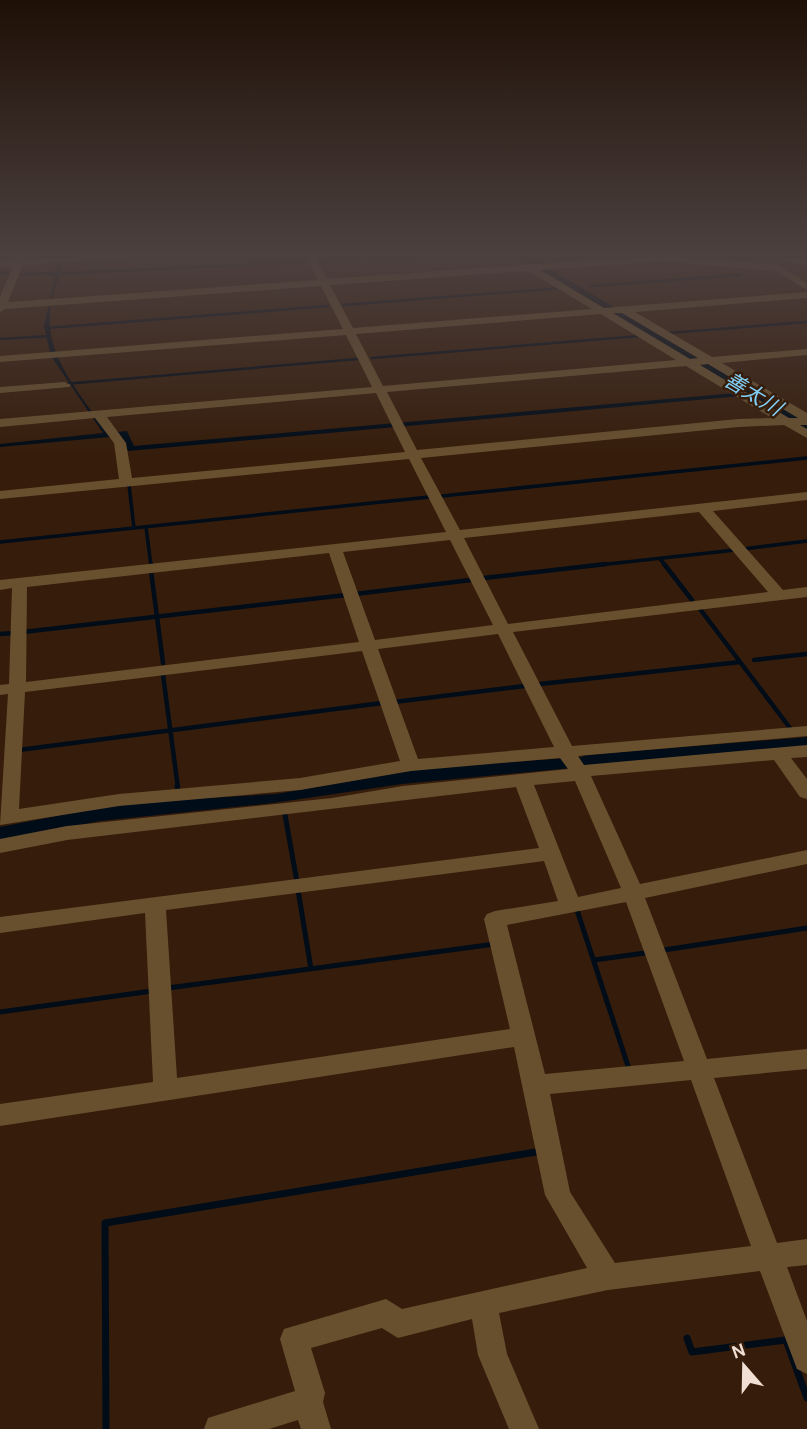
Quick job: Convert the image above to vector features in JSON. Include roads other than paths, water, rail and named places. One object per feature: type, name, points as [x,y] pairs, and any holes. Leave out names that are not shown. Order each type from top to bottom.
[{"type":"street","points":[[344,321],[573,762],[634,893],[807,1359]]},
{"type":"street","points":[[0,359],[480,321]]},
{"type":"street","points":[[619,321],[807,434]]},
{"type":"street","points":[[642,321],[807,419]]},
{"type":"street","points":[[0,423],[807,352]]},
{"type":"street","points":[[0,390],[65,385]]},
{"type":"street","points":[[93,415],[120,443],[126,483]]},
{"type":"street","points":[[0,495],[738,423],[807,419]]},
{"type":"street","points":[[0,585],[807,496]]},
{"type":"street","points":[[703,508],[779,595]]},
{"type":"street","points":[[334,548],[411,765]]},
{"type":"street","points":[[20,583],[9,689],[4,818],[119,800],[300,785],[411,765],[573,762],[807,731]]},
{"type":"street","points":[[9,689],[807,592]]},
{"type":"street","points":[[0,846],[67,833],[224,817],[403,792],[523,780],[573,762],[588,770],[807,751]]},
{"type":"street","points":[[779,754],[807,793]]},
{"type":"street","points":[[523,780],[571,906]]},
{"type":"street","points":[[0,925],[551,853]]},
{"type":"street","points":[[608,1277],[558,1195],[536,1085],[495,919],[807,857]]},
{"type":"street","points":[[156,904],[166,1090]]},
{"type":"street","points":[[0,1115],[523,1036]]},
{"type":"street","points":[[536,1085],[807,1059]]},
{"type":"street","points":[[219,1429],[312,1415],[310,1393],[294,1339],[386,1313],[398,1324],[608,1277],[807,1252]]},
{"type":"street","points":[[483,1303],[493,1355],[524,1429]]},
{"type":"water","points":[[45,321],[50,321],[52,340],[68,377],[107,433],[127,431],[134,446],[736,393],[741,396],[128,451],[121,436],[0,447],[0,444],[103,433],[51,356]]},
{"type":"water","name":"善太川","points":[[624,321],[636,321],[807,423],[807,431]]},
{"type":"water","points":[[807,737],[807,746],[402,784],[273,803],[100,821],[0,841],[0,827],[123,803],[276,794],[426,768]]},
{"type":"waterway","points":[[47,328],[140,321]]},
{"type":"waterway","points":[[668,333],[807,322]]},
{"type":"waterway","points":[[0,339],[49,336]]},
{"type":"waterway","points":[[372,358],[640,336]]},
{"type":"waterway","points":[[64,384],[358,359]]},
{"type":"waterway","points":[[442,496],[807,458]]},
{"type":"waterway","points":[[129,485],[134,528]]},
{"type":"waterway","points":[[134,528],[429,497]]},
{"type":"waterway","points":[[146,527],[151,566]]},
{"type":"waterway","points":[[0,542],[134,528]]},
{"type":"waterway","points":[[743,549],[807,541]]},
{"type":"waterway","points":[[590,566],[735,550]]},
{"type":"waterway","points":[[660,559],[666,566]]},
{"type":"waterway","points":[[484,578],[606,564]]},
{"type":"waterway","points":[[664,564],[692,600]]},
{"type":"waterway","points":[[151,571],[157,617]]},
{"type":"waterway","points":[[355,594],[471,580]]},
{"type":"waterway","points":[[157,617],[346,595]]},
{"type":"waterway","points":[[700,609],[790,728]]},
{"type":"waterway","points":[[23,632],[157,617]]},
{"type":"waterway","points":[[157,617],[163,663]]},
{"type":"waterway","points":[[0,634],[15,633]]},
{"type":"waterway","points":[[754,660],[807,654]]},
{"type":"waterway","points":[[540,684],[740,662]]},
{"type":"waterway","points":[[163,675],[170,730]]},
{"type":"waterway","points":[[394,702],[525,686]]},
{"type":"waterway","points":[[170,730],[382,703]]},
{"type":"waterway","points":[[19,750],[170,730]]},
{"type":"waterway","points":[[170,730],[178,788]]},
{"type":"waterway","points":[[177,786],[178,790]]},
{"type":"waterway","points":[[285,815],[297,882]]},
{"type":"waterway","points":[[298,890],[311,969]]},
{"type":"waterway","points":[[577,910],[629,1069]]},
{"type":"waterway","points":[[664,950],[807,928]]},
{"type":"waterway","points":[[311,969],[495,944]]},
{"type":"waterway","points":[[594,960],[645,953]]},
{"type":"waterway","points":[[168,988],[311,969]]},
{"type":"waterway","points":[[0,1012],[152,991]]},
{"type":"waterway","points":[[106,1429],[105,1223],[542,1151]]},
{"type":"waterway","points":[[687,1338],[692,1352],[786,1340],[807,1398]]}]
